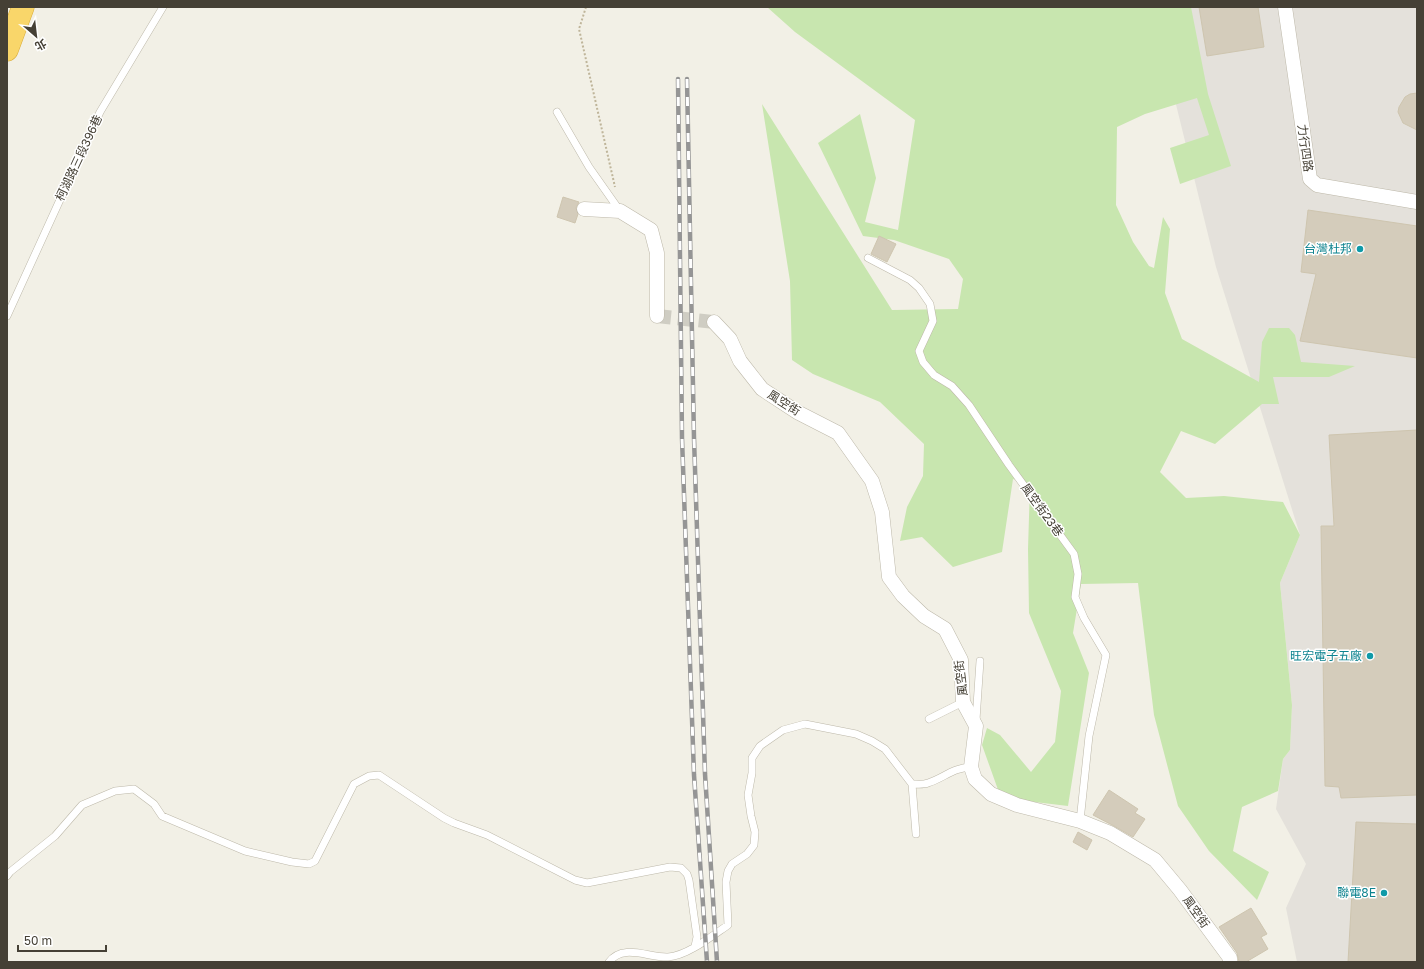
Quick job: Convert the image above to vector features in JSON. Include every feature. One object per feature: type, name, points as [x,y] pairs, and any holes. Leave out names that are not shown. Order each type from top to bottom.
[{"type":"highway","points":[[7,50],[23,7]]},
{"type":"street","name":"力行四路","points":[[1285,7],[1310,179],[1317,185],[1417,202]]},
{"type":"street","points":[[584,209],[620,211],[650,230],[657,253],[657,316]]},
{"type":"street","name":"風空街","points":[[714,322],[730,339],[740,361],[762,389],[798,412],[838,433],[872,481],[882,512],[889,577],[903,596],[924,616],[945,629],[961,660],[963,702],[976,726]]},
{"type":"street","points":[[971,766],[976,726]]},
{"type":"street","name":"風空街","points":[[971,766],[975,779],[991,794],[1017,805],[1080,821],[1110,833],[1155,860],[1230,958],[1230,962]]},
{"type":"lane","name":"柯湖路三段396巷","points":[[7,316],[100,112],[164,7]]},
{"type":"lane","points":[[557,112],[589,167],[620,211]]},
{"type":"lane","name":"風空街23巷","points":[[868,258],[910,280],[919,288],[930,304],[933,321],[919,351],[923,362],[934,375],[952,386],[969,405],[1009,465],[1074,554],[1078,574],[1074,598],[1084,618],[1106,654],[1089,736],[1080,821]]},
{"type":"lane","points":[[976,726],[980,661]]},
{"type":"lane","points":[[929,718],[963,702]]},
{"type":"lane","points":[[609,962],[623,952],[671,957],[676,956],[728,925],[726,882],[728,871],[732,864],[747,854],[754,846],[755,832],[748,795],[752,773],[752,758],[760,746],[784,730],[805,724],[856,734],[885,749],[912,784],[916,834]]},
{"type":"lane","points":[[912,784],[929,783],[950,772],[971,766]]},
{"type":"lane","points":[[7,876],[55,836],[82,805],[115,791],[134,789],[154,804],[162,816],[245,851],[292,862],[309,864],[315,861],[354,784],[369,776],[379,775],[444,818],[487,835],[575,880],[587,883],[670,867],[681,868],[687,874],[689,880],[697,937],[695,946]]},
{"type":"path","points":[[586,7],[579,29],[620,211]]},
{"type":"shaded area","points":[[1152,7],[1417,7],[1417,962],[1297,962],[1286,908],[1306,864],[1276,809],[1283,759],[1290,750],[1292,705],[1280,583],[1300,535],[1216,267]]},
{"type":"green space","points":[[767,7],[1191,7],[1208,94],[1231,166],[1180,184],[1170,148],[1209,135],[1197,98],[1145,114],[1117,127],[1116,205],[1133,242],[1149,266],[1154,268],[1163,217],[1170,229],[1165,293],[1182,339],[1259,382],[1262,342],[1269,328],[1289,328],[1295,335],[1301,362],[1355,366],[1329,377],[1273,377],[1279,404],[1262,404],[1215,444],[1181,431],[1160,472],[1186,498],[1224,496],[1283,502],[1300,535],[1280,583],[1292,705],[1290,750],[1283,759],[1278,791],[1242,807],[1233,851],[1269,872],[1257,900],[1209,851],[1178,806],[1154,715],[1138,583],[1081,584],[1073,633],[1089,673],[1068,806],[1001,798],[982,745],[987,728],[1000,735],[1031,772],[1055,742],[1061,691],[1029,613],[1028,549],[1030,485],[1013,479],[1002,552],[953,567],[922,537],[900,541],[907,507],[923,476],[924,444],[880,402],[813,374],[792,360],[790,281],[762,104],[892,310],[958,309],[963,279],[949,259],[894,240],[863,236],[818,143],[860,114],[876,178],[865,222],[898,230],[915,120],[795,32]]},
{"type":"building","points":[[1199,7],[1258,7],[1264,47],[1207,56]]},
{"type":"building","points":[[1417,93],[1417,130],[1403,123],[1398,112],[1399,107],[1405,97],[1410,94]]},
{"type":"building","points":[[563,197],[579,202],[576,208],[578,214],[575,223],[557,217]]},
{"type":"building","points":[[1308,210],[1417,226],[1417,358],[1300,341],[1316,274],[1301,272]]},
{"type":"building","points":[[879,236],[896,244],[887,262],[871,254]]},
{"type":"building","name":"旺宏電子五廠","points":[[1417,430],[1417,795],[1341,798],[1339,787],[1325,786],[1321,526],[1334,526],[1329,435]]},
{"type":"building","points":[[1109,790],[1138,809],[1135,813],[1145,819],[1133,837],[1093,815]]},
{"type":"building","name":"聯電8E","points":[[1356,822],[1417,824],[1417,962],[1348,962]]},
{"type":"building","points":[[1078,832],[1092,840],[1087,850],[1073,842]]},
{"type":"building","points":[[1251,908],[1267,934],[1261,937],[1268,949],[1246,962],[1239,962],[1237,953],[1219,927]]},
{"type":"tunnel","points":[[657,316],[714,322]]},
{"type":"railway","points":[[678,79],[682,438],[694,775],[707,962]]},
{"type":"railway","points":[[687,79],[694,438],[705,774],[717,962]]},
{"type":"place","name":"台灣杜邦","points":[[1360,249]]},
{"type":"place","name":"旺宏電子五廠","points":[[1370,656]]},
{"type":"place","name":"聯電8E","points":[[1384,893]]}]
